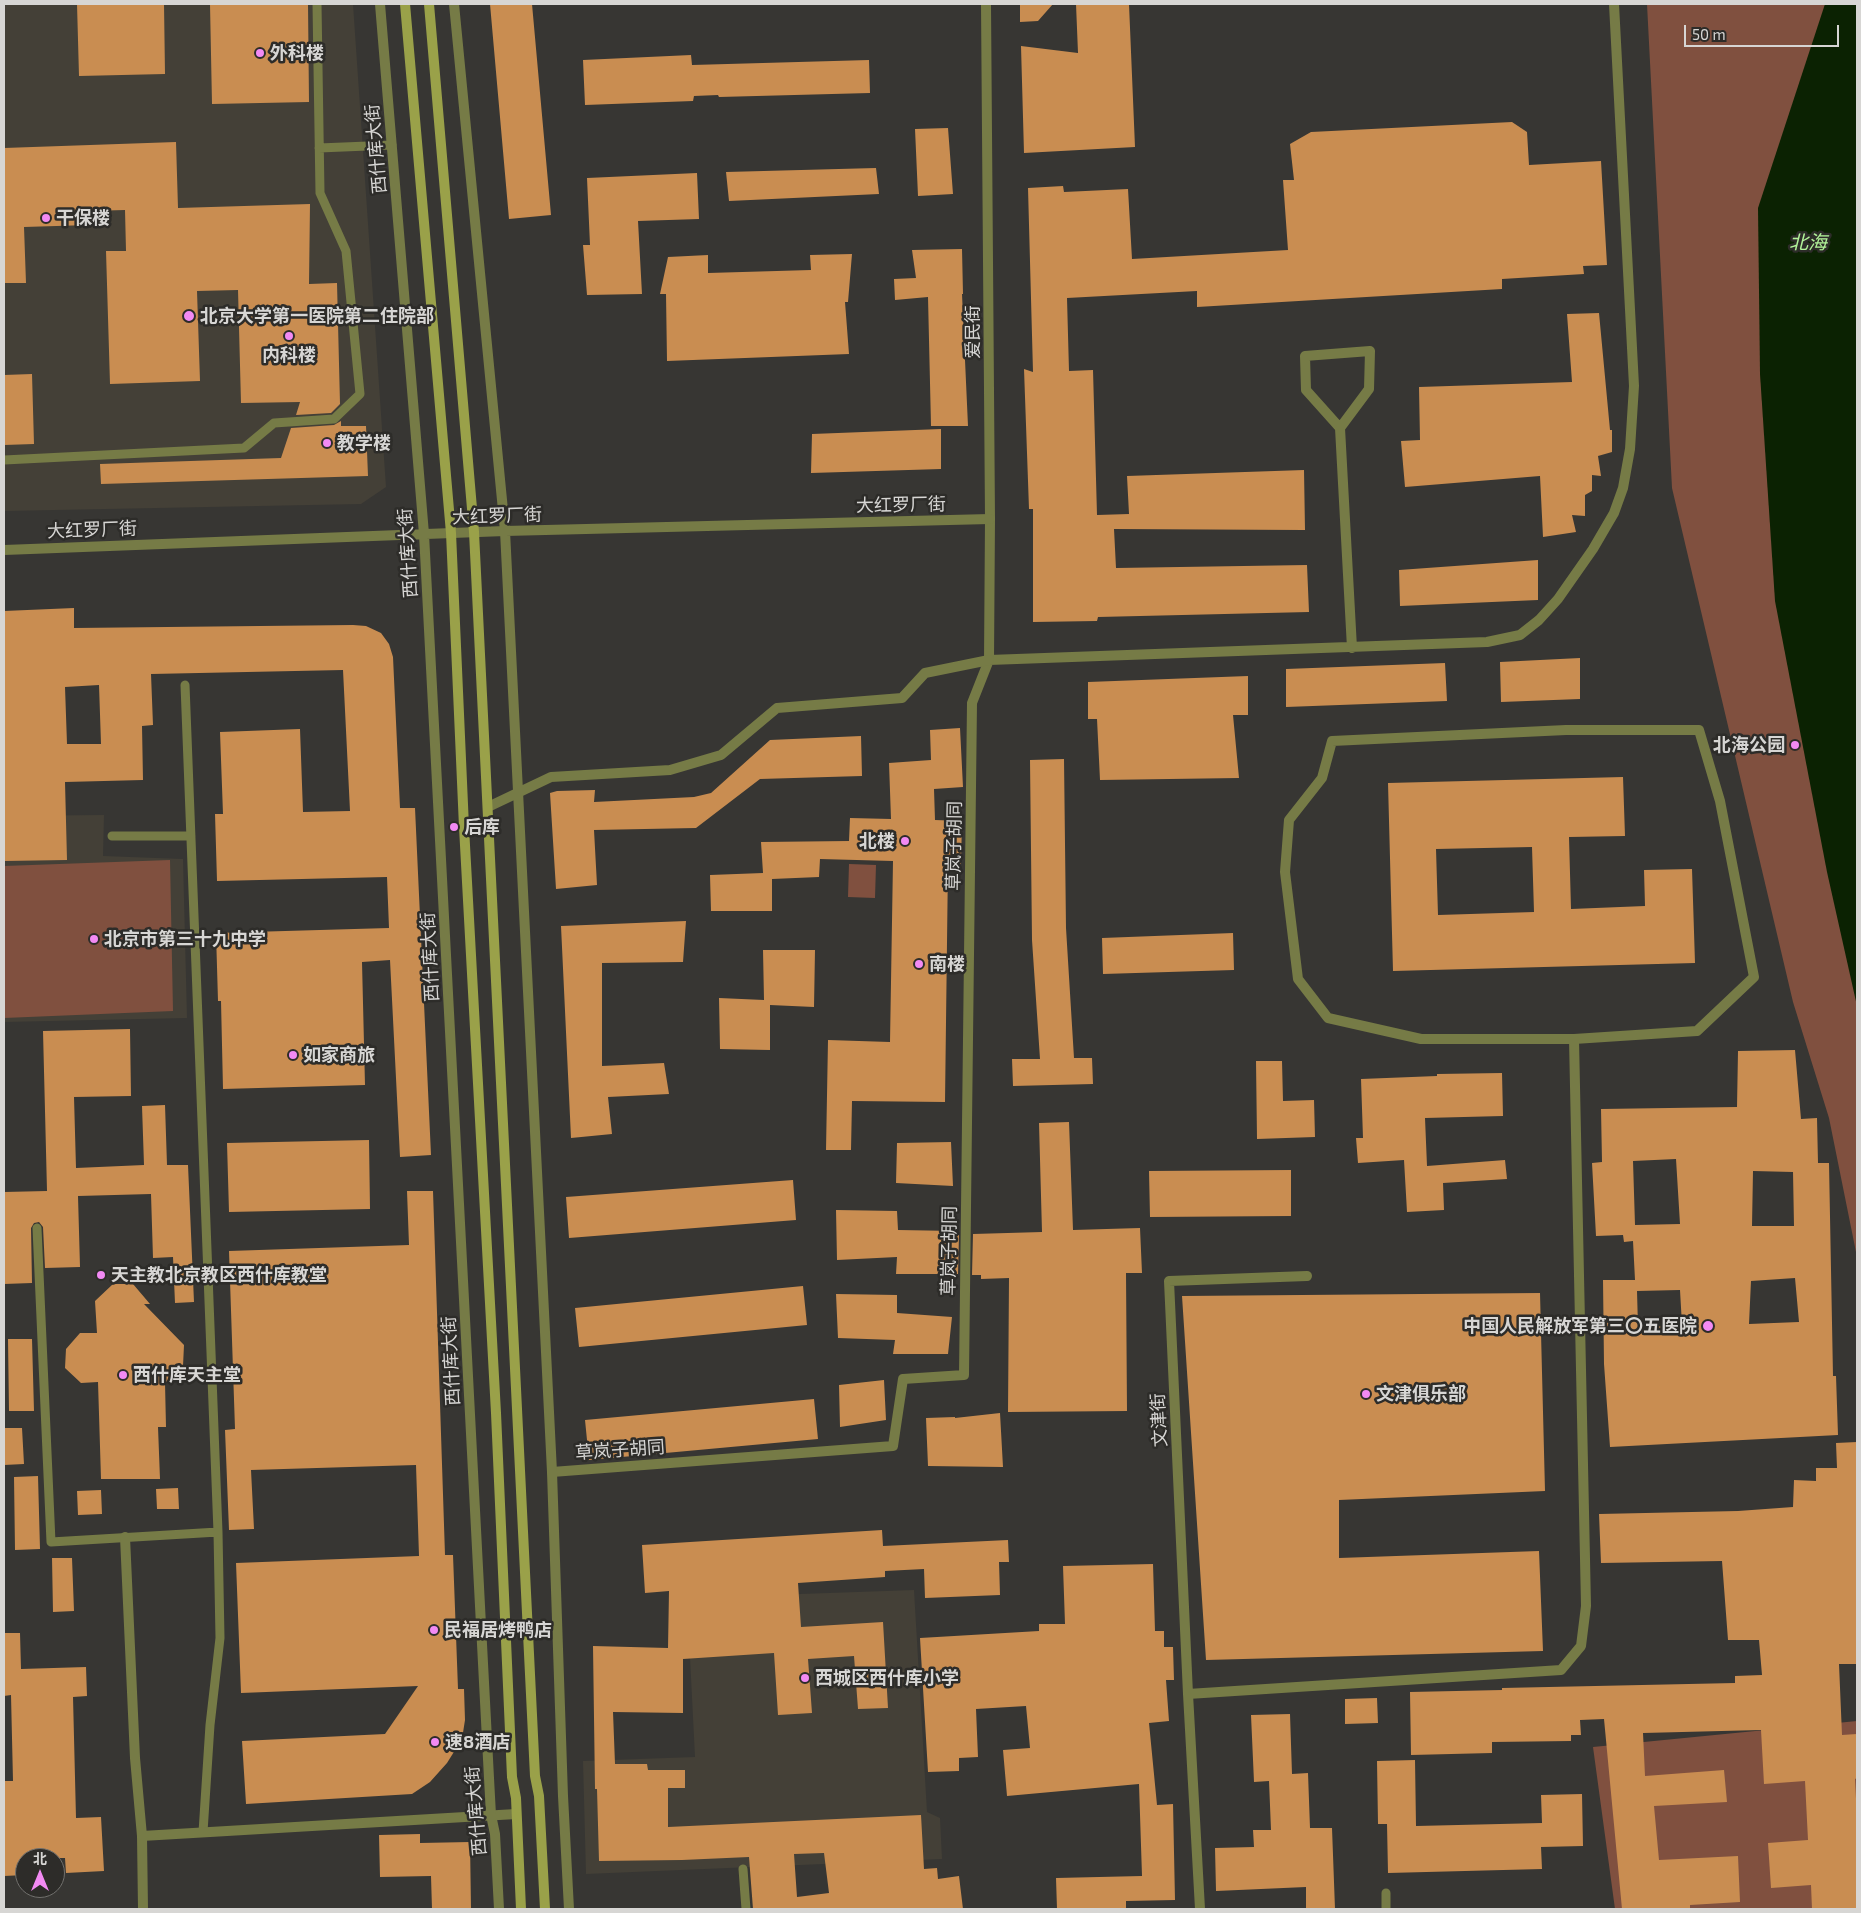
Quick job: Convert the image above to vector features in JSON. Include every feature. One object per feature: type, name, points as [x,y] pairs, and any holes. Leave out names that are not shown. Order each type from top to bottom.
[{"type":"main road","points":[[405,4],[451,533],[465,847],[496,1414],[512,1767],[521,1909]]},
{"type":"main road","points":[[429,4],[474,532],[535,1776],[540,1796],[544,1909]]},
{"type":"street","name":"西什库大街","points":[[380,4],[424,534],[491,1815],[495,1834],[499,1909]]},
{"type":"street","points":[[454,4],[504,531],[552,1472],[563,1796],[569,1909]]},
{"type":"street","name":"爱民街","points":[[986,4],[990,519],[988,660]]},
{"type":"street","points":[[488,807],[550,777],[670,770],[721,755],[777,708],[902,698],[925,673],[988,660],[1487,642],[1520,635],[1539,620],[1558,599],[1593,549],[1614,513],[1623,488],[1630,449],[1634,386],[1614,4]]},
{"type":"street","points":[[1340,428],[1369,390],[1370,351],[1305,356],[1306,390],[1340,428],[1352,648]]},
{"type":"street","name":"大红罗厂街","points":[[4,550],[504,531],[990,519]]},
{"type":"street","name":"草岚子胡同","points":[[552,1472],[893,1446],[903,1379],[964,1375],[972,704],[988,660]]},
{"type":"street","points":[[1566,730],[1699,730],[1720,801],[1754,976],[1697,1031],[1574,1039],[1421,1039],[1328,1018],[1298,979],[1285,872],[1289,820],[1322,778],[1332,741],[1566,730]]},
{"type":"street","points":[[1200,1909],[1188,1694],[1561,1670],[1581,1646],[1586,1606],[1574,1039]]},
{"type":"street","name":"文津街","points":[[1188,1694],[1169,1281],[1307,1276]]},
{"type":"street","points":[[125,1537],[135,1758],[142,1836],[143,1909]]},
{"type":"street","points":[[142,1836],[516,1814]]},
{"type":"lane","points":[[4,460],[244,448],[274,424],[334,419],[360,394],[346,251],[320,193],[317,4]]},
{"type":"lane","points":[[319,148],[392,145]]},
{"type":"lane","points":[[185,685],[218,1532],[220,1638],[210,1725],[203,1832]]},
{"type":"lane","points":[[112,836],[191,836]]},
{"type":"lane","points":[[37,1228],[51,1542],[218,1532]]},
{"type":"lane","points":[[743,1869],[746,1909]]},
{"type":"lane","points":[[1386,1893],[1386,1909]]},
{"type":"shaded area","name":"北京大学第一医院第二住院部","points":[[4,4],[353,4],[386,487],[361,504],[4,511]]},
{"type":"shaded area","name":"北海公园","points":[[1647,4],[1857,4],[1857,1257],[1829,1118],[1793,1002],[1672,488]]},
{"type":"shaded area","name":"北京市第三十九中学","points":[[104,815],[103,856],[183,859],[187,1018],[4,1022],[4,816]]},
{"type":"shaded area","name":"北京市第三十九中学","points":[[170,860],[173,1011],[4,1018],[4,866]]},
{"type":"shaded area","points":[[849,864],[876,865],[875,898],[848,897]]},
{"type":"shaded area","name":"西城区西什库小学","points":[[914,1590],[927,1812],[940,1818],[942,1859],[586,1874],[583,1761],[695,1757],[687,1598]]},
{"type":"shaded area","points":[[1857,1721],[1857,1909],[1615,1909],[1593,1747]]},
{"type":"water","name":"北海","points":[[1825,4],[1857,4],[1857,1006],[1827,872],[1775,601],[1760,374],[1758,208]]},
{"type":"building","points":[[77,4],[164,4],[165,74],[79,76]]},
{"type":"building","name":"外科楼","points":[[210,4],[308,4],[309,102],[212,104]]},
{"type":"building","points":[[490,4],[532,4],[551,215],[509,219]]},
{"type":"building","points":[[1020,4],[1053,4],[1038,21],[1020,22]]},
{"type":"building","points":[[1076,4],[1129,4],[1135,147],[1024,153],[1021,46],[1078,53]]},
{"type":"building","points":[[691,55],[692,65],[869,60],[870,93],[694,96],[693,101],[585,105],[583,60]]},
{"type":"building","points":[[1512,122],[1527,132],[1529,165],[1601,161],[1607,265],[1583,266],[1584,274],[1502,279],[1502,289],[1197,307],[1197,291],[1067,298],[1069,371],[1093,370],[1097,515],[1129,514],[1127,476],[1304,470],[1305,530],[1114,529],[1116,568],[1307,565],[1309,612],[1098,617],[1097,621],[1033,622],[1033,509],[1029,509],[1024,369],[1033,372],[1028,188],[1063,186],[1064,192],[1128,189],[1132,259],[1288,250],[1283,180],[1294,180],[1290,144],[1311,132]]},
{"type":"building","points":[[948,128],[953,194],[918,196],[915,129]]},
{"type":"building","name":"内科楼","points":[[176,142],[178,208],[310,204],[309,284],[337,283],[340,404],[331,413],[296,415],[300,402],[241,403],[238,290],[197,291],[200,381],[110,384],[106,251],[126,251],[125,210],[89,211],[89,225],[24,227],[26,283],[4,283],[4,148]]},
{"type":"building","points":[[876,168],[879,194],[729,201],[726,172]]},
{"type":"building","points":[[697,173],[699,219],[638,221],[642,294],[587,295],[583,245],[590,245],[587,178]]},
{"type":"building","points":[[962,249],[962,294],[968,426],[931,426],[928,297],[895,300],[894,279],[916,278],[912,250]]},
{"type":"building","points":[[852,254],[848,302],[845,302],[849,354],[667,361],[666,294],[660,294],[668,257],[708,255],[708,273],[811,270],[810,255]]},
{"type":"building","points":[[1599,313],[1610,430],[1612,430],[1612,452],[1598,456],[1601,476],[1592,475],[1592,491],[1585,495],[1585,516],[1572,515],[1576,532],[1543,537],[1540,476],[1405,487],[1401,441],[1420,440],[1419,387],[1572,382],[1567,314]]},
{"type":"building","points":[[32,374],[34,444],[4,445],[4,375]]},
{"type":"building","name":"教学楼","points":[[341,421],[341,426],[366,426],[368,476],[101,484],[100,464],[281,458],[291,428],[334,425]]},
{"type":"building","points":[[941,429],[941,469],[811,473],[812,434]]},
{"type":"building","points":[[1538,560],[1538,600],[1400,606],[1399,570]]},
{"type":"building","points":[[74,608],[74,628],[353,625],[366,626],[381,633],[389,644],[393,657],[400,808],[415,808],[431,1155],[400,1157],[390,960],[362,962],[365,1085],[223,1089],[221,1001],[218,1001],[216,933],[389,928],[387,877],[217,881],[215,814],[223,814],[220,732],[300,729],[303,812],[350,811],[343,670],[151,674],[153,725],[142,726],[143,780],[65,782],[67,860],[4,861],[4,611]],"holes":[[[99,685],[101,744],[67,744],[65,687]]]},
{"type":"building","points":[[1580,658],[1580,699],[1501,702],[1500,662]]},
{"type":"building","points":[[1445,663],[1447,701],[1286,707],[1286,669]]},
{"type":"building","points":[[1248,676],[1248,715],[1233,715],[1239,778],[1100,780],[1097,719],[1088,719],[1088,682]]},
{"type":"building","points":[[960,728],[963,787],[934,789],[935,820],[962,821],[961,864],[948,863],[945,1102],[852,1101],[851,1150],[826,1150],[828,1040],[890,1042],[893,861],[820,859],[819,877],[772,879],[772,911],[711,911],[710,875],[763,873],[761,842],[849,841],[850,818],[891,819],[889,763],[931,760],[930,730]]},
{"type":"building","points":[[861,736],[862,776],[760,779],[696,828],[594,830],[597,885],[556,889],[550,793],[557,791],[595,790],[594,802],[694,797],[711,793],[770,740]]},
{"type":"building","points":[[1064,759],[1066,928],[1074,1058],[1092,1058],[1093,1084],[1013,1086],[1012,1059],[1040,1059],[1032,940],[1030,760]]},
{"type":"building","points":[[1623,777],[1625,836],[1569,837],[1571,909],[1645,906],[1644,870],[1692,869],[1695,963],[1393,971],[1388,783]],"holes":[[[1532,847],[1534,912],[1438,915],[1436,849]]]},
{"type":"building","points":[[686,921],[683,962],[602,963],[602,1066],[664,1063],[669,1094],[608,1097],[612,1134],[571,1138],[561,926]]},
{"type":"building","points":[[1233,933],[1234,970],[1103,974],[1102,938]]},
{"type":"building","points":[[763,950],[815,950],[814,1007],[770,1005],[770,1050],[720,1049],[719,998],[764,1000]]},
{"type":"building","points":[[130,1029],[131,1096],[74,1097],[76,1168],[144,1165],[142,1106],[165,1105],[167,1165],[188,1165],[194,1302],[175,1303],[173,1257],[153,1258],[151,1194],[78,1196],[80,1267],[45,1268],[43,1227],[39,1222],[34,1223],[31,1228],[32,1283],[4,1284],[4,1192],[47,1191],[43,1031]]},
{"type":"building","points":[[1795,1050],[1801,1119],[1817,1118],[1818,1163],[1829,1163],[1833,1376],[1836,1376],[1838,1435],[1610,1447],[1604,1364],[1603,1280],[1635,1280],[1633,1241],[1624,1242],[1623,1235],[1596,1236],[1592,1163],[1602,1162],[1601,1109],[1737,1107],[1738,1051]],"holes":[[[1676,1159],[1680,1224],[1635,1225],[1633,1161]],[[1753,1171],[1793,1172],[1794,1226],[1752,1226]],[[1795,1278],[1799,1322],[1749,1324],[1751,1281]],[[1680,1290],[1682,1325],[1638,1327],[1637,1291]]]},
{"type":"building","points":[[1256,1061],[1282,1061],[1283,1101],[1314,1100],[1315,1137],[1257,1139]]},
{"type":"building","points":[[1502,1073],[1503,1116],[1425,1118],[1427,1166],[1505,1160],[1507,1179],[1443,1183],[1444,1210],[1407,1212],[1404,1160],[1358,1163],[1356,1138],[1363,1138],[1361,1079],[1437,1076],[1437,1074]]},
{"type":"building","points":[[1069,1122],[1073,1230],[1140,1228],[1142,1273],[1126,1273],[1127,1411],[1008,1412],[1009,1278],[981,1279],[981,1275],[972,1275],[973,1234],[1042,1232],[1039,1123]]},
{"type":"building","points":[[369,1140],[370,1209],[229,1212],[227,1143]]},
{"type":"building","points":[[951,1142],[953,1186],[896,1183],[897,1143]]},
{"type":"building","points":[[1291,1170],[1291,1216],[1150,1217],[1149,1171]]},
{"type":"building","points":[[793,1180],[796,1220],[569,1238],[566,1197]]},
{"type":"building","points":[[407,1191],[433,1191],[445,1555],[453,1555],[458,1689],[464,1689],[465,1720],[462,1739],[447,1763],[430,1782],[412,1794],[246,1804],[242,1741],[385,1734],[418,1686],[241,1693],[236,1563],[419,1556],[416,1465],[251,1470],[254,1529],[229,1530],[225,1430],[235,1429],[229,1251],[409,1245]]},
{"type":"building","points":[[836,1210],[897,1211],[898,1230],[956,1231],[956,1235],[959,1235],[958,1274],[896,1274],[897,1257],[837,1260]]},
{"type":"building","name":"西什库天主堂","points":[[113,1284],[133,1284],[150,1304],[144,1304],[184,1345],[183,1366],[165,1383],[166,1427],[158,1427],[160,1479],[101,1479],[98,1382],[81,1383],[65,1368],[66,1349],[80,1333],[97,1333],[95,1301]]},
{"type":"building","points":[[803,1286],[807,1325],[579,1347],[575,1308]]},
{"type":"building","name":"文津俱乐部","points":[[1540,1293],[1545,1491],[1339,1500],[1339,1558],[1539,1551],[1543,1651],[1206,1660],[1182,1296]]},
{"type":"building","points":[[836,1294],[897,1295],[897,1313],[952,1317],[948,1354],[893,1354],[895,1340],[838,1338]]},
{"type":"building","points":[[8,1339],[32,1339],[34,1411],[9,1411]]},
{"type":"building","points":[[884,1380],[886,1420],[840,1427],[839,1385]]},
{"type":"building","points":[[814,1399],[818,1439],[589,1460],[585,1420]]},
{"type":"building","points":[[1000,1413],[1003,1467],[928,1466],[926,1418],[955,1418]]},
{"type":"building","points":[[4,1428],[22,1428],[24,1464],[4,1465]]},
{"type":"building","points":[[1857,1442],[1857,1664],[1839,1664],[1842,1735],[1857,1734],[1857,1778],[1855,1779],[1857,1909],[1812,1909],[1811,1885],[1771,1888],[1768,1843],[1808,1840],[1805,1781],[1764,1784],[1761,1730],[1643,1733],[1645,1776],[1724,1770],[1727,1802],[1654,1806],[1659,1860],[1738,1856],[1740,1902],[1690,1905],[1690,1909],[1622,1909],[1604,1719],[1580,1720],[1581,1735],[1571,1735],[1571,1741],[1492,1742],[1492,1753],[1411,1755],[1410,1692],[1735,1683],[1735,1676],[1762,1675],[1759,1640],[1728,1640],[1722,1561],[1601,1563],[1599,1514],[1738,1511],[1793,1507],[1794,1480],[1816,1481],[1816,1468],[1837,1468],[1836,1443]]},
{"type":"building","points":[[38,1476],[40,1549],[15,1550],[14,1477]]},
{"type":"building","points":[[178,1488],[179,1509],[157,1509],[156,1489]]},
{"type":"building","points":[[101,1490],[102,1514],[78,1515],[77,1491]]},
{"type":"building","points":[[882,1530],[883,1546],[1008,1540],[1009,1562],[999,1562],[1000,1595],[925,1598],[924,1569],[885,1571],[885,1577],[798,1583],[801,1627],[883,1622],[888,1708],[858,1709],[854,1656],[808,1659],[812,1713],[778,1715],[774,1653],[683,1659],[683,1713],[613,1712],[615,1764],[647,1764],[648,1770],[685,1770],[685,1788],[668,1788],[668,1827],[921,1815],[924,1869],[937,1868],[938,1879],[959,1876],[963,1909],[753,1909],[749,1857],[599,1861],[597,1789],[595,1789],[593,1646],[668,1648],[669,1591],[645,1593],[642,1545]],"holes":[[[824,1853],[829,1893],[797,1897],[794,1854]]]},
{"type":"building","points":[[52,1558],[72,1558],[74,1611],[53,1612]]},
{"type":"building","points":[[1153,1564],[1155,1631],[1164,1631],[1164,1647],[1173,1647],[1174,1680],[1166,1680],[1169,1721],[1149,1723],[1157,1805],[1173,1804],[1175,1900],[1126,1901],[1126,1909],[1057,1909],[1056,1878],[1142,1876],[1139,1784],[1007,1796],[1003,1750],[1030,1748],[1026,1706],[976,1709],[978,1757],[959,1758],[959,1771],[928,1772],[920,1638],[1039,1631],[1039,1624],[1065,1624],[1063,1566]]},
{"type":"building","points":[[4,1633],[20,1633],[21,1669],[86,1667],[87,1696],[73,1697],[76,1818],[101,1817],[104,1871],[66,1873],[65,1848],[15,1848],[15,1875],[4,1876],[4,1781],[13,1781],[11,1695],[4,1696]]},
{"type":"building","points":[[1377,1698],[1378,1723],[1345,1724],[1345,1699]]},
{"type":"building","points":[[1290,1714],[1292,1774],[1308,1773],[1310,1828],[1332,1828],[1335,1909],[1306,1909],[1306,1887],[1216,1891],[1215,1848],[1254,1847],[1253,1830],[1271,1830],[1269,1781],[1254,1782],[1251,1715]]},
{"type":"building","points":[[1415,1760],[1416,1826],[1542,1823],[1541,1795],[1582,1794],[1583,1846],[1541,1847],[1542,1869],[1388,1873],[1387,1824],[1378,1824],[1377,1761]]},
{"type":"building","points":[[420,1834],[420,1843],[470,1842],[471,1909],[432,1909],[431,1876],[380,1877],[379,1835]]},
{"type":"place","name":"外科楼","points":[[260,53]]},
{"type":"place","name":"干保楼","points":[[46,218]]},
{"type":"place","name":"北京大学第一医院第二住院部","points":[[189,316]]},
{"type":"place","name":"内科楼","points":[[289,336]]},
{"type":"place","name":"教学楼","points":[[327,443]]},
{"type":"place","name":"北海公园","points":[[1795,745]]},
{"type":"place","name":"后库","points":[[454,827]]},
{"type":"place","name":"北楼","points":[[905,841]]},
{"type":"place","name":"北京市第三十九中学","points":[[94,939]]},
{"type":"place","name":"南楼","points":[[919,964]]},
{"type":"place","name":"如家商旅","points":[[293,1055]]},
{"type":"place","name":"天主教北京教区西什库教堂","points":[[101,1275]]},
{"type":"place","name":"中国人民解放军第三〇五医院","points":[[1708,1326]]},
{"type":"place","name":"西什库天主堂","points":[[123,1375]]},
{"type":"place","name":"文津俱乐部","points":[[1366,1394]]},
{"type":"place","name":"民福居烤鸭店","points":[[434,1630]]},
{"type":"place","name":"西城区西什库小学","points":[[805,1678]]},
{"type":"place","name":"速8酒店","points":[[435,1742]]}]
